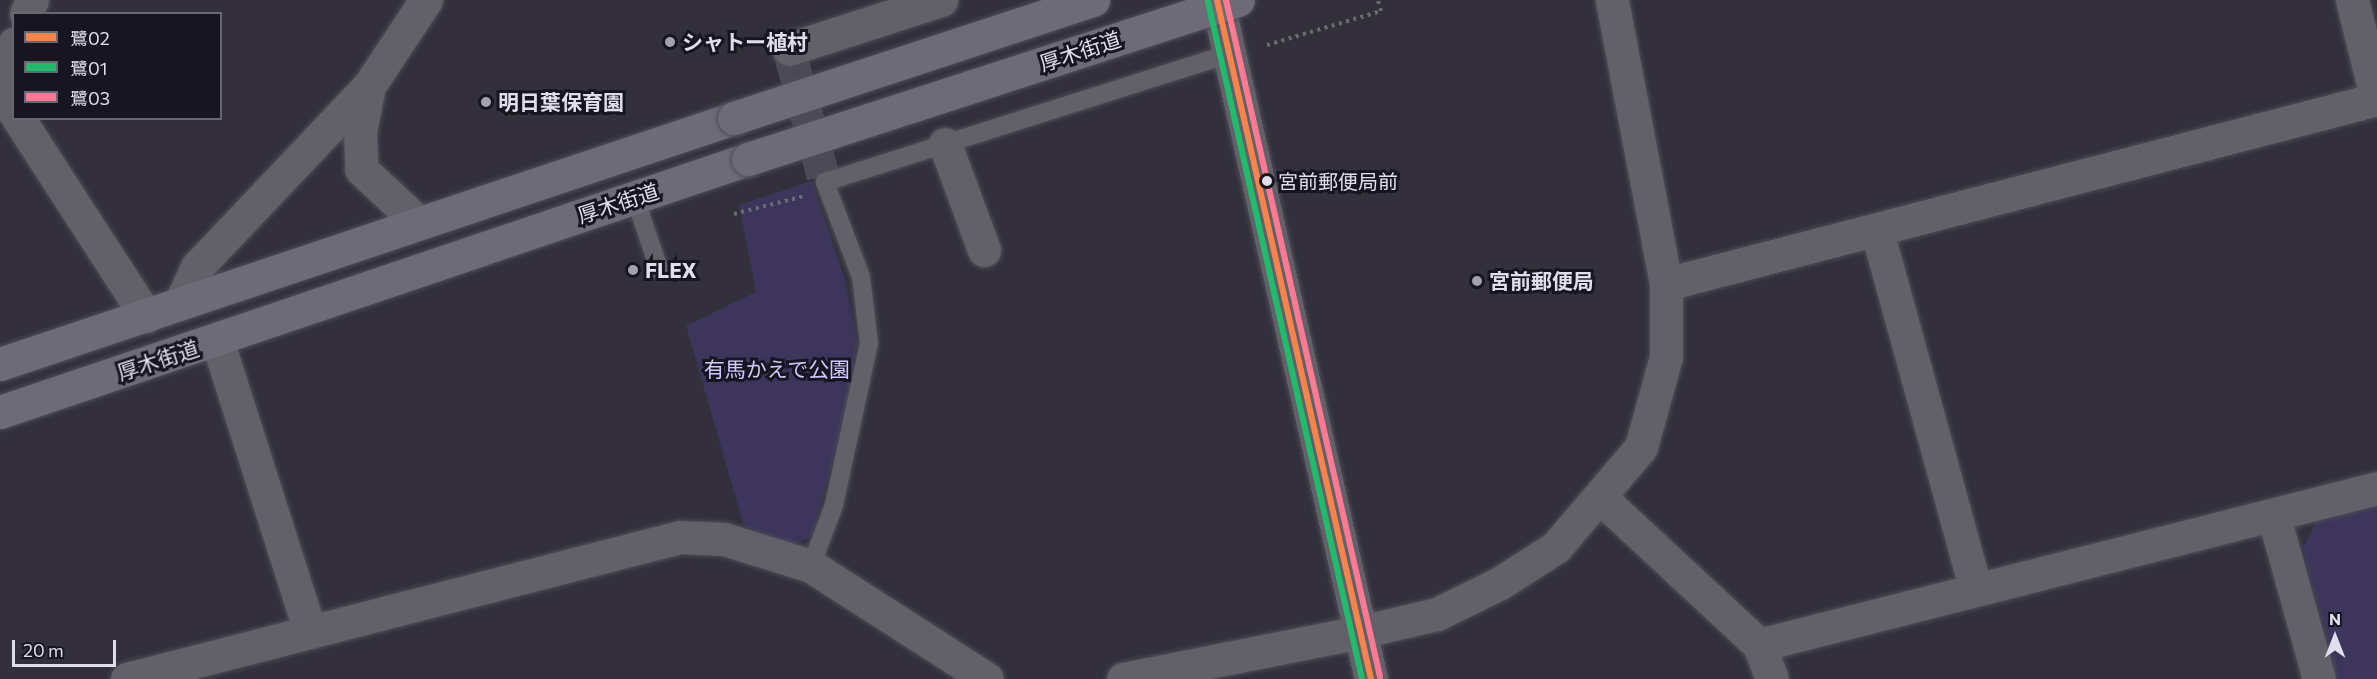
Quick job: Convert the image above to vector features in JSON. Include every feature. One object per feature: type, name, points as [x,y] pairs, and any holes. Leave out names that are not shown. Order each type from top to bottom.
[{"type":"highway","name":"厚木街道","points":[[0,364],[1093,0]]},
{"type":"highway","name":"厚木街道","points":[[0,412],[748,159],[1238,0]]},
{"type":"street","points":[[180,304],[197,267],[369,86],[426,0]]},
{"type":"street","points":[[789,49],[941,0]]},
{"type":"street","points":[[1217,0],[1371,679]]},
{"type":"street","points":[[1123,679],[1155,676],[1420,620],[1500,583],[1556,547],[1602,499],[1641,447],[1666,357],[1666,284],[1612,0]]},
{"type":"street","points":[[1666,284],[1877,231],[2377,99],[2352,0]]},
{"type":"street","points":[[0,67],[12,47]]},
{"type":"street","points":[[369,86],[360,132],[361,169],[419,224]]},
{"type":"street","points":[[0,92],[12,109]]},
{"type":"street","points":[[19,120],[146,316]]},
{"type":"street","points":[[945,144],[984,250]]},
{"type":"street","points":[[1877,231],[1976,590]]},
{"type":"street","points":[[216,340],[310,631]]},
{"type":"street","points":[[1759,645],[2274,517],[2377,488]]},
{"type":"street","points":[[1602,499],[1759,645],[1772,679]]},
{"type":"street","points":[[2274,517],[2319,679]]},
{"type":"street","points":[[127,679],[680,537],[724,539],[811,566],[987,679]]},
{"type":"lane","points":[[811,566],[834,505],[868,343],[861,277],[825,182],[1229,54]]},
{"type":"lane","points":[[635,198],[659,268]]},
{"type":"path","points":[[1267,45],[1381,10],[1378,0]]},
{"type":"path","points":[[734,214],[828,190]]},
{"type":"green space","name":"有馬かえで公園","points":[[812,181],[845,280],[857,342],[849,399],[812,536],[794,545],[744,526],[686,326],[756,292],[739,205]]},
{"type":"green space","points":[[2377,506],[2377,679],[2337,679],[2303,548],[2316,522]]},
{"type":"tunnel","points":[[789,49],[825,182]]},
{"type":"transit line","name":"鷺02","points":[[1217,0],[1371,679]]},
{"type":"transit line","name":"鷺03","points":[[1226,0],[1380,677]]},
{"type":"transit line","name":"鷺01","points":[[1208,2],[1362,679]]},
{"type":"place","name":"シャトー植村","points":[[670,42]]},
{"type":"place","name":"明日葉保育園","points":[[486,102]]},
{"type":"place","name":"宮前郵便局前","points":[[1267,181]]},
{"type":"place","name":"FLEX","points":[[633,270]]},
{"type":"place","name":"宮前郵便局","points":[[1477,281]]}]
